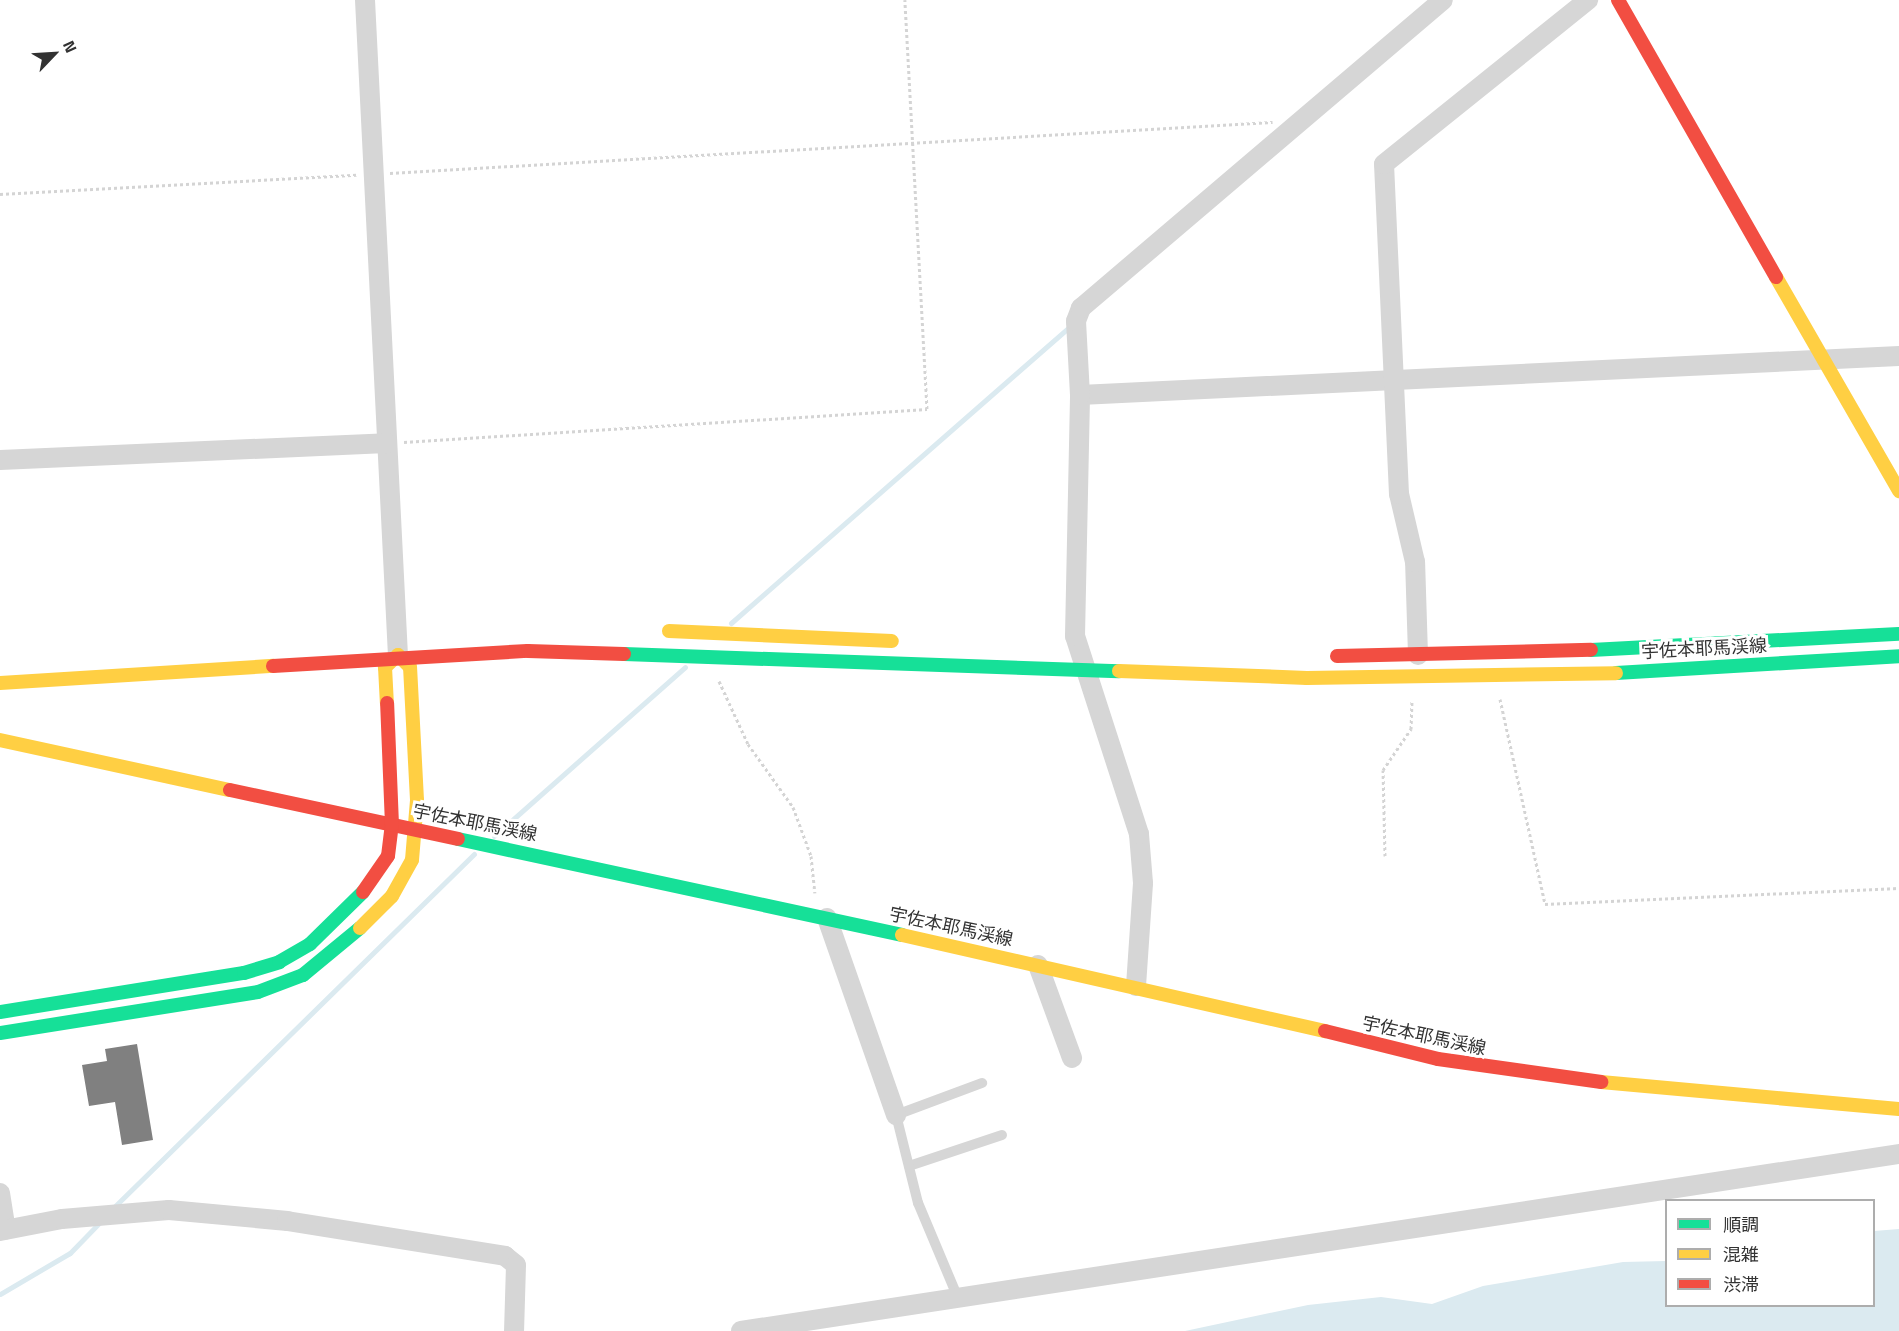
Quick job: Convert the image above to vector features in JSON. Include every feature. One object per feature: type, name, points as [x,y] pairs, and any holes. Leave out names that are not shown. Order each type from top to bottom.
[{"type":"main road","points":[[1618,0],[1899,491]]},
{"type":"main road","points":[[651,630],[903,642]]},
{"type":"main road","name":"宇佐本耶馬渓線","points":[[1318,656],[1418,655],[1899,634]]},
{"type":"main road","points":[[0,1012],[244,973],[279,962],[310,944],[367,888],[388,856],[392,825],[385,667],[397,641]]},
{"type":"main road","points":[[0,1033],[258,992],[303,975],[335,952],[392,897],[408,870],[416,830],[410,667],[397,641]]},
{"type":"main road","name":"宇佐本耶馬渓線","points":[[0,683],[397,641],[1087,672],[1412,678],[1500,677],[1899,656]]},
{"type":"main road","name":"宇佐本耶馬渓線","points":[[0,740],[821,916],[1136,986],[1486,1068],[1899,1109]]},
{"type":"street","points":[[365,0],[397,641]]},
{"type":"street","points":[[1136,986],[1143,883],[1139,834],[1087,672],[1073,618],[1080,395],[1076,321],[1081,308],[1443,0]]},
{"type":"street","points":[[1418,655],[1417,574],[1400,504],[1384,164],[1588,0]]},
{"type":"street","points":[[1080,395],[1899,356]]},
{"type":"street","points":[[0,460],[387,443]]},
{"type":"street","points":[[821,916],[896,1115]]},
{"type":"street","points":[[1038,964],[1072,1058]]},
{"type":"street","points":[[741,1331],[1890,1155],[1899,1145]]},
{"type":"street","points":[[0,1193],[3,1230],[62,1219],[169,1210],[287,1221],[505,1256],[516,1265],[514,1331]]},
{"type":"lane","points":[[958,1298],[918,1203],[896,1115],[982,1083]]},
{"type":"lane","points":[[909,1166],[1002,1135]]},
{"type":"path","points":[[387,443],[927,409],[905,0]]},
{"type":"path","points":[[0,194],[1302,120]]},
{"type":"path","points":[[711,654],[740,729],[802,828],[811,856],[821,916]]},
{"type":"path","points":[[1500,677],[1504,729],[1545,904],[1899,888]]},
{"type":"path","points":[[1385,856],[1383,770],[1411,729],[1412,678]]},
{"type":"shaded area","points":[[1899,1229],[1899,1331],[1185,1331],[1308,1305],[1381,1297],[1432,1304],[1483,1286],[1623,1262],[1665,1261],[1665,1307],[1875,1307],[1875,1231]]},
{"type":"building","points":[[137,1044],[153,1140],[122,1145],[115,1102],[89,1106],[82,1065],[107,1061],[105,1049]]},
{"type":"waterway","points":[[731,623],[1071,325]]},
{"type":"waterway","points":[[494,836],[685,667]]},
{"type":"waterway","points":[[112,1209],[474,854]]},
{"type":"waterway","points":[[0,1294],[70,1253],[100,1222]]},
{"type":"traffic: fast","points":[[1591,650],[1899,634]]},
{"type":"traffic: fast","points":[[624,654],[1119,671]]},
{"type":"traffic: fast","points":[[1616,673],[1899,656]]},
{"type":"traffic: fast","points":[[458,839],[902,935]]},
{"type":"traffic: fast","points":[[0,1012],[244,973],[279,962],[310,944],[363,892]]},
{"type":"traffic: fast","points":[[0,1033],[258,992],[303,975],[360,928]]},
{"type":"traffic: slow","points":[[1776,277],[1899,491]]},
{"type":"traffic: slow","points":[[669,631],[892,641]]},
{"type":"traffic: slow","points":[[360,928],[392,896],[412,860],[417,800],[410,667],[398,655],[385,667],[387,703]]},
{"type":"traffic: slow","points":[[0,683],[273,666]]},
{"type":"traffic: slow","points":[[1119,671],[1307,678],[1616,673]]},
{"type":"traffic: slow","points":[[0,740],[230,790]]},
{"type":"traffic: slow","points":[[902,935],[1325,1031]]},
{"type":"traffic: slow","points":[[1601,1082],[1899,1109]]},
{"type":"traffic: jam","points":[[1618,0],[1776,277]]},
{"type":"traffic: jam","points":[[1337,656],[1591,650]]},
{"type":"traffic: jam","points":[[273,666],[528,651],[624,654]]},
{"type":"traffic: jam","points":[[363,892],[388,856],[392,825],[387,703]]},
{"type":"traffic: jam","points":[[230,790],[458,839]]},
{"type":"traffic: jam","points":[[1325,1031],[1438,1059],[1601,1082]]}]
